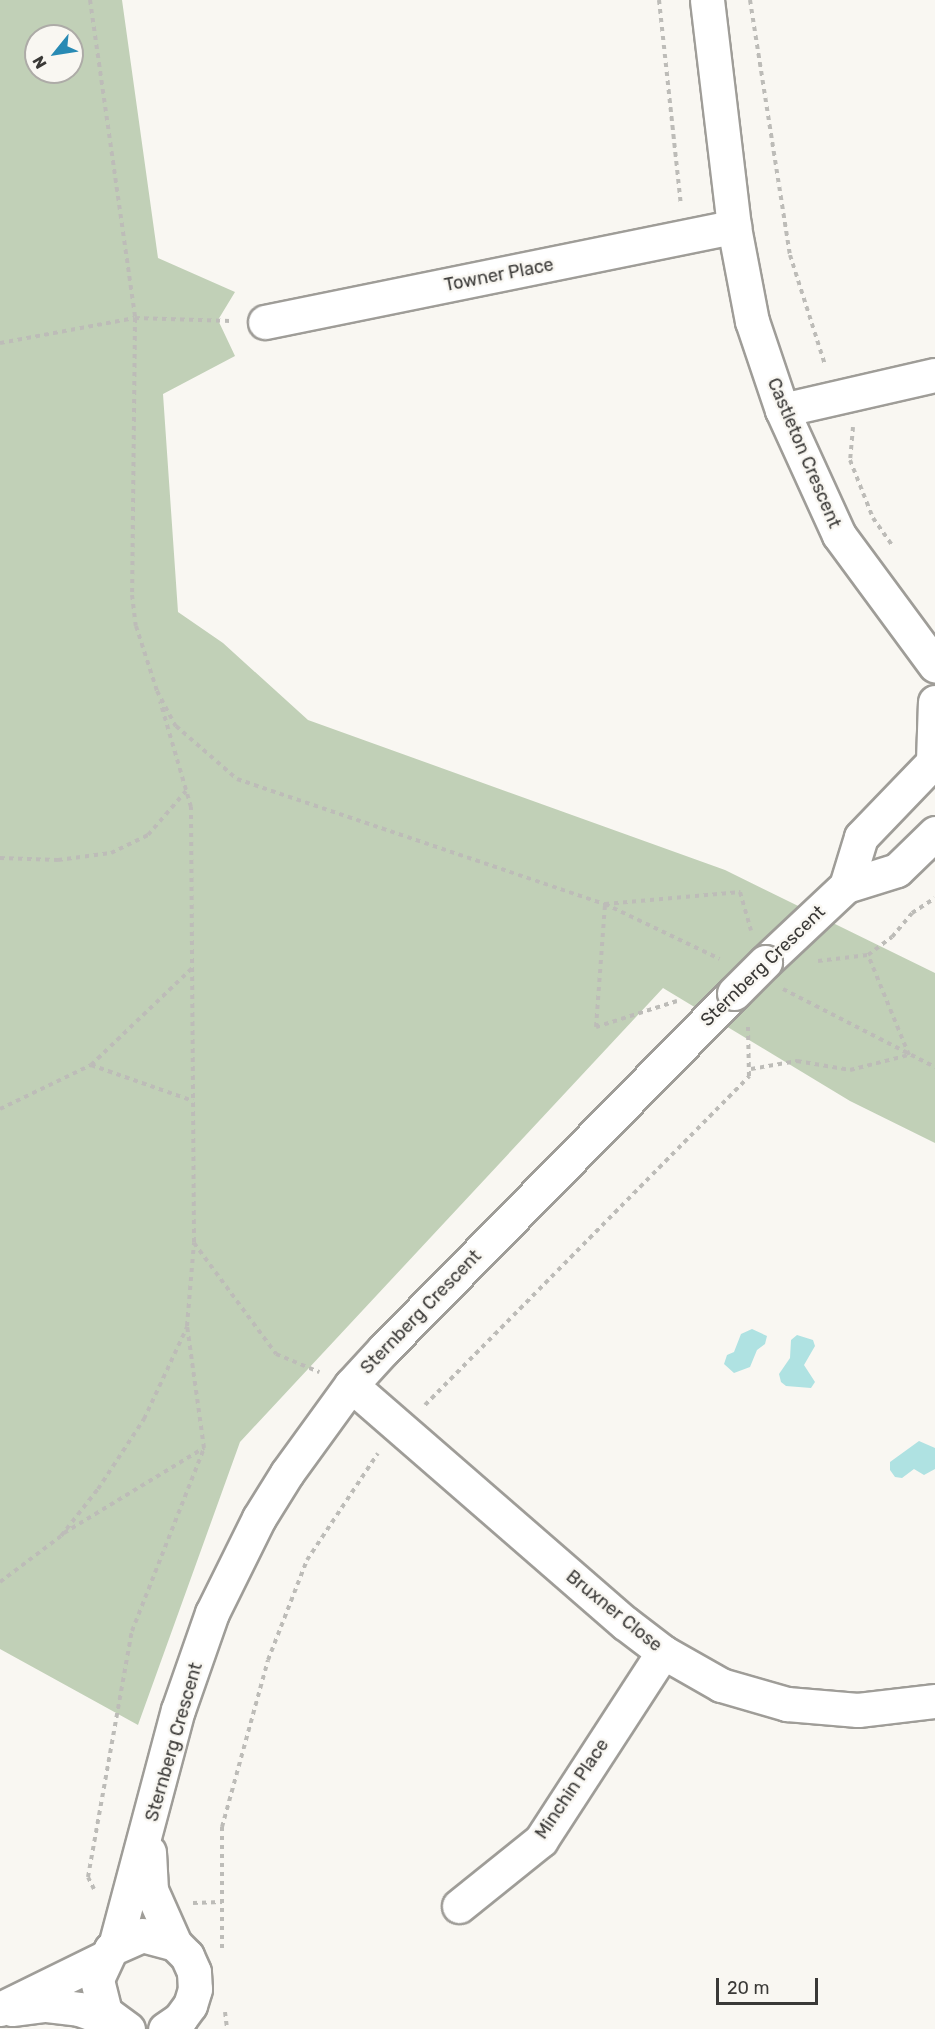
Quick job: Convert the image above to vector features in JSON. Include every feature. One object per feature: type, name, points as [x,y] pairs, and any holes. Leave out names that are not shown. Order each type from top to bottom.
[{"type":"street","name":"Castleton Crescent","points":[[707,0],[734,227],[752,321],[782,410],[839,535],[931,660]]},
{"type":"street","name":"Towner Place","points":[[265,322],[734,227]]},
{"type":"street","points":[[782,410],[935,375]]},
{"type":"street","points":[[931,660],[935,694]]},
{"type":"street","points":[[934,761],[935,702]]},
{"type":"street","name":"Sternberg Crescent","points":[[846,886],[861,837],[934,761]]},
{"type":"street","name":"Sternberg Crescent","points":[[123,2027],[98,1996],[97,1979],[110,1952],[148,1835],[178,1710],[212,1613],[264,1509],[351,1385],[732,978],[763,960],[846,886],[897,870],[935,833]]},
{"type":"street","name":"Bruxner Close","points":[[351,1385],[663,1653],[721,1685],[787,1704],[858,1710],[935,1701]]},
{"type":"street","name":"Minchin Place","points":[[459,1906],[541,1840],[663,1653]]},
{"type":"street","name":"Sternberg Crescent","points":[[148,1835],[151,1890],[175,1944],[187,1956],[194,1972],[195,1989],[179,2023]]},
{"type":"street","points":[[0,2009],[142,1935],[175,1944]]},
{"type":"street","points":[[0,2009],[47,2005],[79,2009],[123,2027]]},
{"type":"path","points":[[90,0],[135,318],[132,595],[136,626],[191,807],[194,1242],[187,1326],[204,1448],[132,1631],[88,1877],[99,1897]]},
{"type":"path","points":[[750,0],[790,255],[818,348],[853,428],[850,460],[873,518],[894,547]]},
{"type":"path","points":[[0,344],[135,318],[265,322]]},
{"type":"path","points":[[157,691],[176,726],[237,779],[605,904],[732,978]]},
{"type":"path","points":[[0,858],[58,860],[111,853],[148,835],[186,791]]},
{"type":"path","points":[[605,904],[740,892],[763,960],[909,1055],[935,1067]]},
{"type":"path","points":[[808,962],[868,955],[935,898]]},
{"type":"path","points":[[605,904],[596,1028],[683,999]]},
{"type":"path","points":[[868,955],[909,1055]]},
{"type":"path","points":[[0,1109],[91,1065],[192,968]]},
{"type":"path","points":[[751,1069],[797,1061],[850,1070],[909,1055]]},
{"type":"path","points":[[91,1065],[193,1101]]},
{"type":"path","points":[[194,1242],[276,1354],[351,1385]]},
{"type":"path","points":[[61,1536],[144,1419],[187,1326]]},
{"type":"path","points":[[0,1582],[61,1536],[204,1448]]},
{"type":"green space","points":[[0,0],[122,0],[158,258],[235,292],[218,320],[235,356],[163,394],[178,612],[223,643],[308,720],[725,870],[935,973],[935,1143],[850,1101],[663,988],[240,1442],[138,1725],[0,1649]]},
{"type":"water","points":[[752,1329],[767,1336],[765,1344],[757,1350],[750,1367],[734,1373],[724,1364],[727,1355],[734,1352],[741,1334]]},
{"type":"water","points":[[797,1335],[813,1340],[815,1346],[804,1365],[815,1382],[811,1388],[786,1386],[781,1382],[779,1374],[790,1358],[791,1340]]},
{"type":"water","points":[[919,1441],[935,1448],[935,1469],[924,1475],[914,1469],[902,1478],[895,1477],[890,1470],[890,1462]]}]
